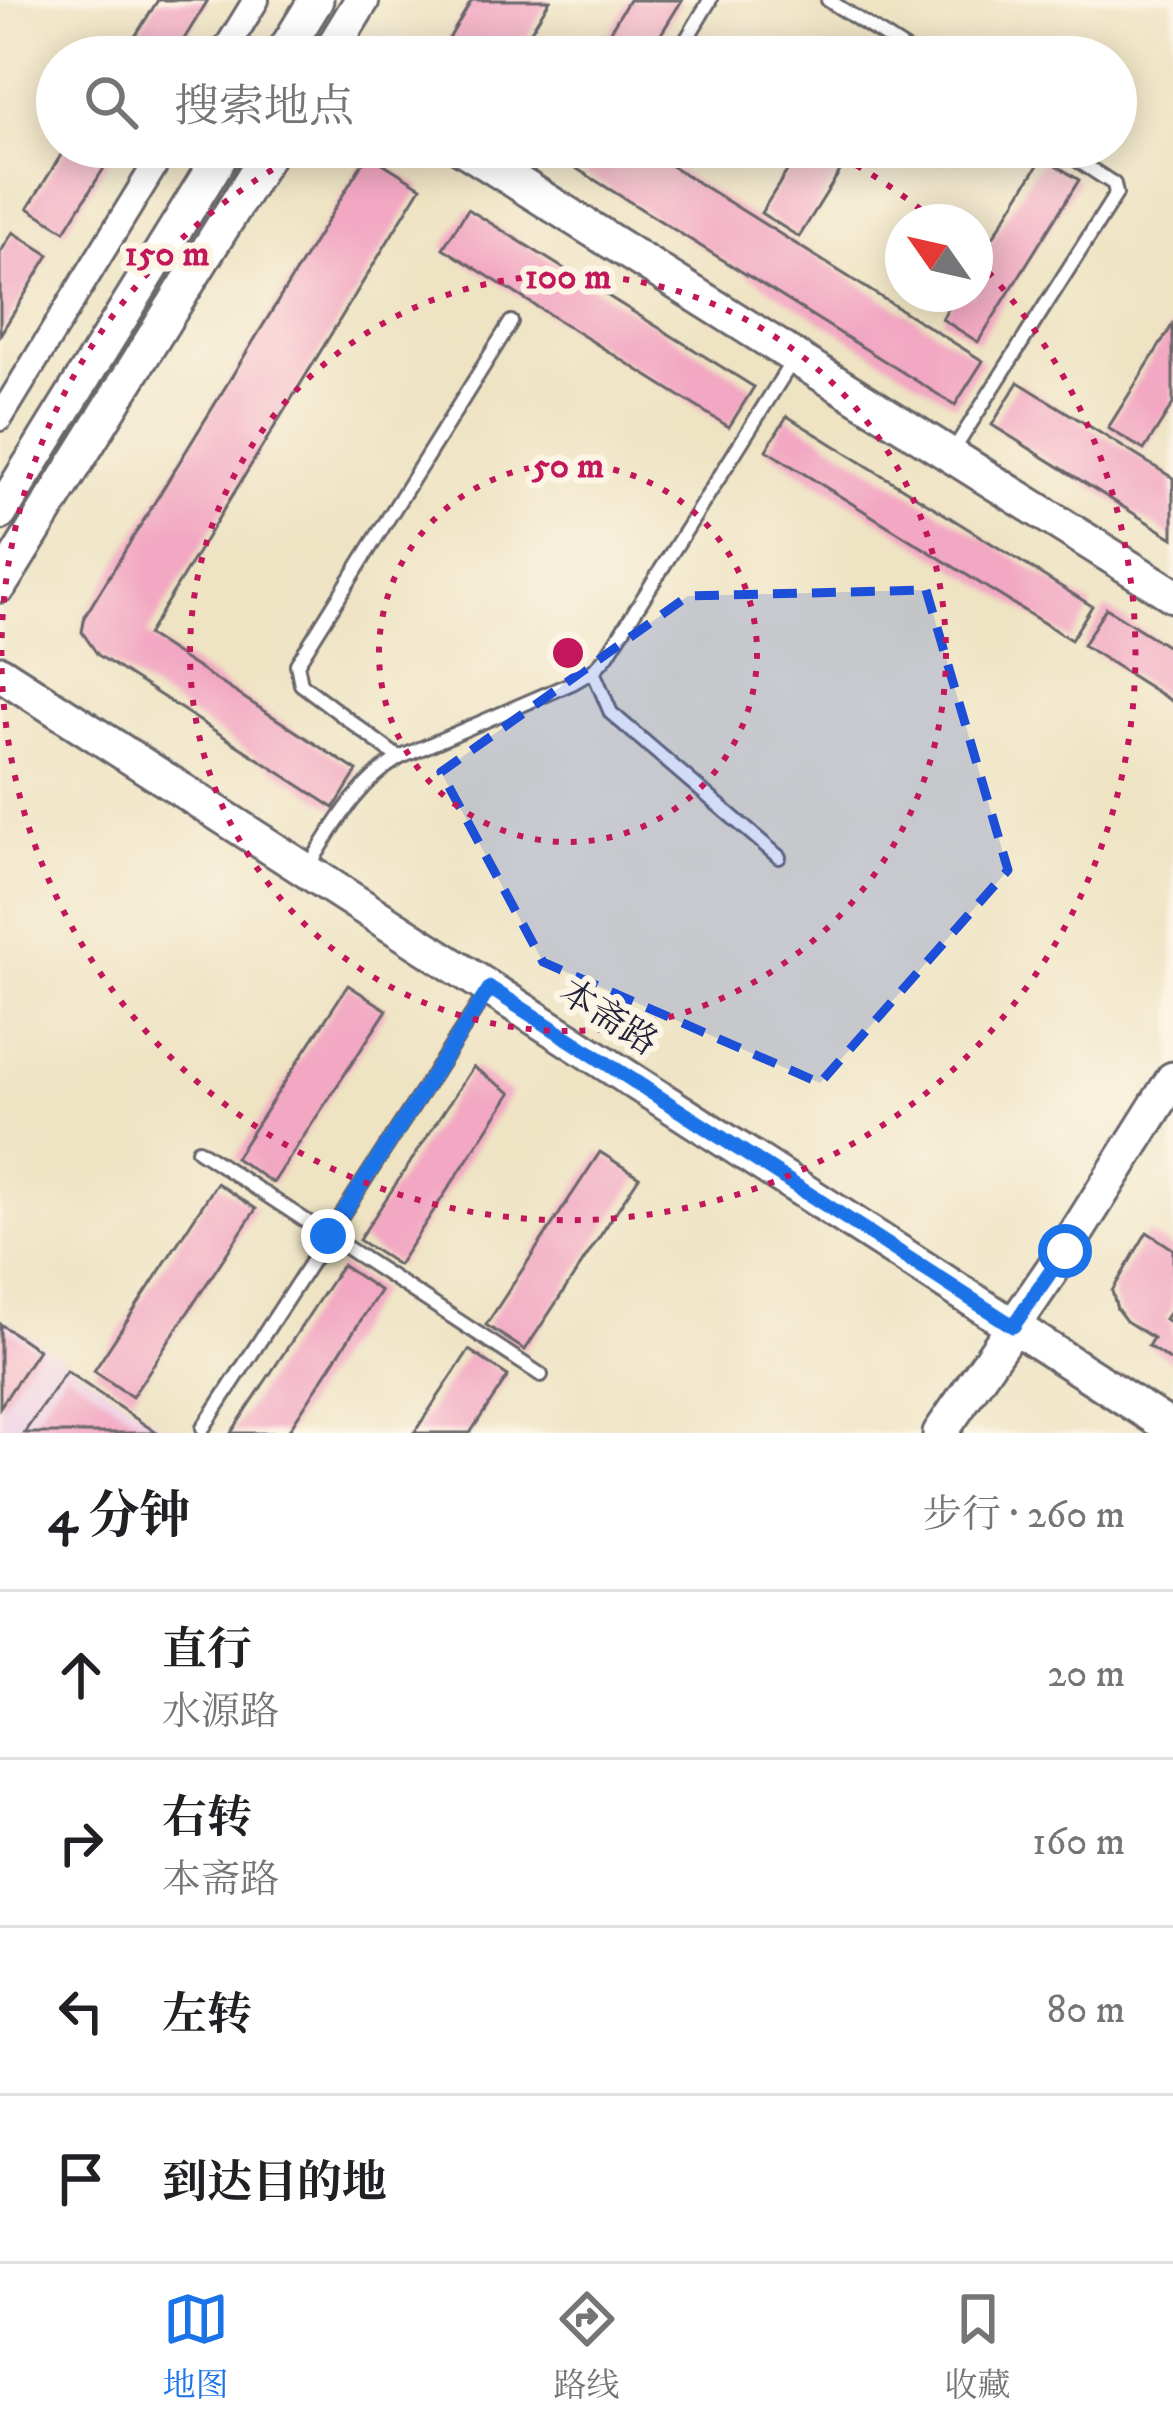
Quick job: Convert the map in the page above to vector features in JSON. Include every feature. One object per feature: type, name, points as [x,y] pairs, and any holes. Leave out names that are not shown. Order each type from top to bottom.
[{"type":"street","points":[[234,36],[256,0]]},
{"type":"street","points":[[294,36],[316,0]]},
{"type":"street","points":[[340,36],[362,0]]},
{"type":"street","points":[[0,418],[153,168]]},
{"type":"street","points":[[0,513],[213,168]]},
{"type":"street","points":[[0,585],[259,168]]},
{"type":"street","points":[[494,168],[1173,595]]},
{"type":"street","name":"本斋路","points":[[0,673],[1173,1429]]},
{"type":"street","points":[[940,1433],[1173,1079]]},
{"type":"lane","points":[[689,36],[710,0]]},
{"type":"lane","points":[[828,0],[884,36]]},
{"type":"lane","points":[[950,455],[1116,194],[1114,184],[1089,168]]},
{"type":"lane","points":[[399,758],[301,684],[298,664],[511,322]]},
{"type":"lane","points":[[306,870],[357,791],[399,758],[593,671],[795,357]]},
{"type":"lane","points":[[593,671],[611,713],[779,857]]},
{"type":"lane","points":[[202,1428],[490,988]]},
{"type":"lane","points":[[198,1150],[541,1376]]},
{"type":"highlighted area","points":[[926,590],[1008,870],[820,1083],[543,962],[441,772],[688,596]]},
{"type":"shaded area","points":[[0,1315],[172,1433],[0,1433]]},
{"type":"building","points":[[158,0],[208,0],[186,36],[135,36]]},
{"type":"building","points":[[472,0],[550,0],[528,36],[451,36]]},
{"type":"building","points":[[629,0],[682,0],[660,36],[607,36]]},
{"type":"building","points":[[53,168],[104,168],[65,231],[28,208]]},
{"type":"building","points":[[359,168],[390,168],[421,187],[147,635],[357,771],[334,808],[98,655],[82,632],[85,616]]},
{"type":"building","points":[[576,168],[675,168],[885,300],[885,312],[905,312],[983,361],[955,405]]},
{"type":"building","points":[[789,168],[842,168],[799,237],[761,213]]},
{"type":"building","points":[[1036,168],[1060,168],[1079,180],[978,342],[942,319],[946,312],[993,312],[993,237]]},
{"type":"building","points":[[468,209],[754,387],[729,427],[443,248]]},
{"type":"building","points":[[13,232],[49,255],[0,335],[0,253]]},
{"type":"building","points":[[1173,324],[1173,404],[1144,450],[1108,428]]},
{"type":"building","points":[[1018,382],[1173,478],[1173,538],[992,425]]},
{"type":"building","points":[[787,416],[1092,606],[1071,640],[766,450]]},
{"type":"building","points":[[1106,608],[1173,650],[1173,702],[1083,645]]},
{"type":"building","points":[[348,985],[387,1010],[273,1183],[235,1158]]},
{"type":"building","points":[[473,1067],[511,1093],[398,1265],[359,1240]]},
{"type":"building","points":[[600,1152],[639,1177],[525,1350],[486,1325]]},
{"type":"building","points":[[217,1183],[256,1209],[132,1397],[94,1371]]},
{"type":"building","points":[[1147,1232],[1173,1249],[1173,1307],[1165,1319],[1173,1324],[1173,1362],[1148,1346],[1153,1338],[1126,1321],[1112,1291]]},
{"type":"building","points":[[342,1265],[380,1291],[287,1433],[231,1433]]},
{"type":"building","points":[[0,1324],[38,1350],[0,1407]]},
{"type":"building","points":[[469,1350],[508,1376],[470,1433],[414,1433]]},
{"type":"building","points":[[66,1371],[157,1433],[24,1433]]},
{"type":"route","points":[[328,1236],[490,988],[1013,1326],[1065,1251]]}]
